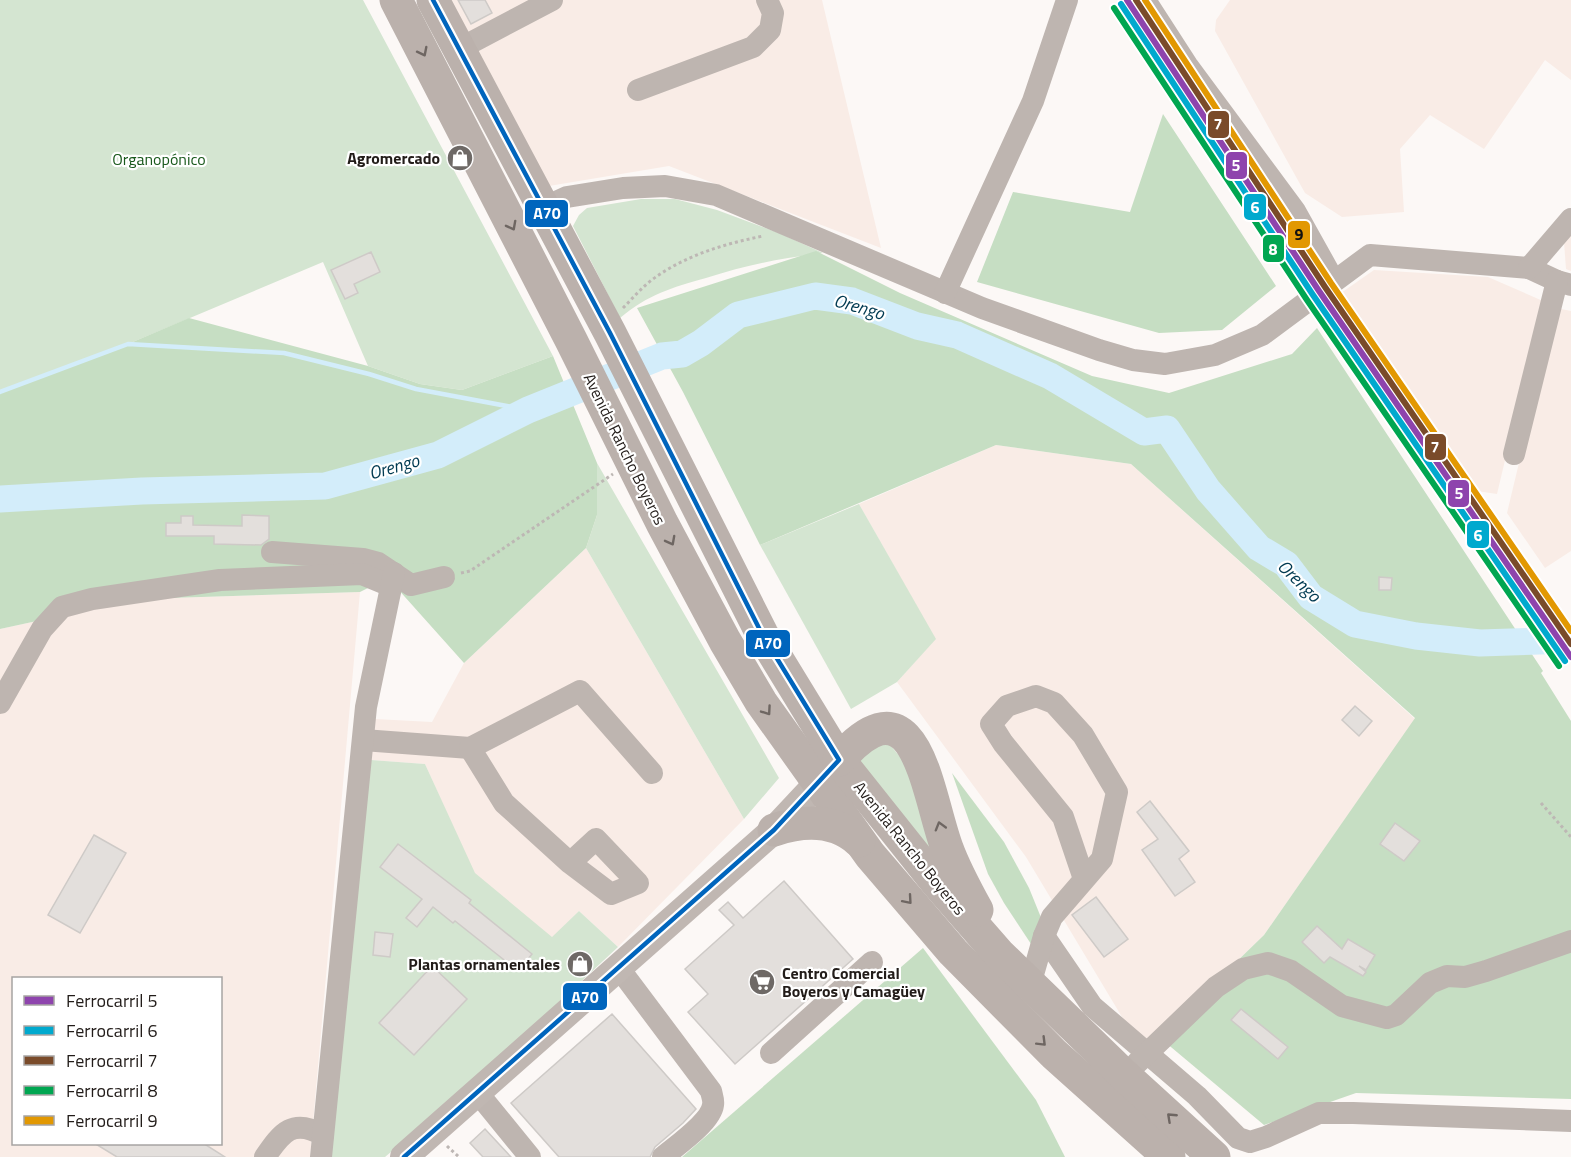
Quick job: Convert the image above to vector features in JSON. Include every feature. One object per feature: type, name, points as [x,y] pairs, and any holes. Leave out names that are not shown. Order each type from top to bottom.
[{"type":"highway","name":"Avenida Rancho Boyeros","points":[[396,0],[572,340],[631,462],[725,641],[761,702],[937,883],[1030,985],[1214,1157]]},
{"type":"highway","name":"Avenida Rancho Boyeros","points":[[433,0],[610,333],[762,634],[870,855],[953,952],[1012,1012],[1054,1054],[1169,1157]]},
{"type":"highway","points":[[829,772],[859,739],[876,729],[894,729],[907,738],[919,757],[946,846],[957,873],[982,918],[1030,985]]},
{"type":"highway","points":[[774,830],[806,823],[834,826],[858,840],[870,855]]},
{"type":"main road","points":[[404,1157],[774,830],[829,772]]},
{"type":"street","points":[[459,49],[552,0]]},
{"type":"street","points":[[638,90],[753,46],[770,30],[773,13],[767,0]]},
{"type":"street","points":[[945,293],[1033,101],[1067,0]]},
{"type":"street","points":[[1150,2],[1187,65],[1295,211],[1334,280]]},
{"type":"street","points":[[543,208],[567,197],[623,188],[665,186],[716,195],[945,293],[1099,350],[1133,360],[1165,364],[1215,355],[1262,335],[1370,255],[1529,268],[1564,283],[1514,454]]},
{"type":"street","points":[[1529,268],[1571,219]]},
{"type":"street","points":[[1548,247],[1571,245]]},
{"type":"street","points":[[272,552],[363,559],[378,563],[392,580]]},
{"type":"street","points":[[0,703],[42,629],[62,607],[92,599],[220,580],[362,574],[411,585],[444,578]]},
{"type":"street","points":[[322,1146],[366,707],[392,580]]},
{"type":"street","points":[[363,740],[470,748],[580,691],[652,773]]},
{"type":"street","points":[[1030,985],[1052,917],[1102,859],[1117,792],[1083,735],[1054,703],[1036,696],[1007,706],[991,724],[1003,743],[1063,817],[1084,879]]},
{"type":"street","points":[[470,748],[504,802],[570,863]]},
{"type":"street","points":[[1044,936],[1092,1006],[1197,1096],[1238,1138],[1251,1142],[1319,1113],[1571,1121]]},
{"type":"street","points":[[1125,1076],[1216,987],[1243,969],[1268,963],[1301,978],[1342,1006],[1387,1018],[1396,1015],[1430,983],[1447,976],[1465,977],[1486,971],[1571,941]]},
{"type":"street","points":[[771,1053],[872,962]]},
{"type":"street","points":[[618,968],[711,1091],[714,1103],[711,1113],[701,1124],[663,1157]]},
{"type":"street","points":[[477,1092],[530,1157]]},
{"type":"street","points":[[265,1157],[284,1133],[298,1126],[311,1128],[322,1146]]},
{"type":"path","points":[[610,333],[621,310],[652,280],[685,259],[740,241],[794,229]]},
{"type":"path","points":[[444,578],[470,571],[631,462]]},
{"type":"path","points":[[1540,803],[1571,837]]},
{"type":"shaded area","points":[[445,0],[822,0],[881,248],[669,166],[543,187]]},
{"type":"shaded area","points":[[1230,0],[1571,0],[1571,80],[1545,60],[1484,149],[1430,115],[1400,149],[1404,212],[1342,217],[1305,193],[1215,31],[1216,20]]},
{"type":"shaded area","points":[[1571,231],[1571,271],[1566,269],[1564,242]]},
{"type":"shaded area","points":[[1374,270],[1488,277],[1543,301],[1497,494],[1470,490],[1341,293]]},
{"type":"shaded area","points":[[1556,308],[1571,311],[1571,551],[1545,568],[1507,513]]},
{"type":"shaded area","points":[[996,445],[1131,464],[1415,719],[1264,935],[1143,1052],[1026,857],[897,682],[935,639],[859,504]]},
{"type":"shaded area","points":[[586,548],[744,819],[618,947],[579,911],[552,938],[474,873],[425,764],[371,760],[375,719],[432,722],[464,663]]},
{"type":"shaded area","points":[[360,592],[310,1157],[0,1157],[0,629],[138,599]]},
{"type":"green space","name":"Organopónico","points":[[0,0],[363,0],[553,356],[462,390],[420,384],[368,366],[323,262],[128,344],[0,392]]},
{"type":"green space","points":[[1163,114],[1276,286],[1222,330],[1159,333],[977,282],[1013,192],[1130,212]]},
{"type":"green space","points":[[641,199],[675,199],[717,210],[779,233],[823,253],[750,266],[682,285],[651,297],[620,318],[573,226],[579,215],[587,208]]},
{"type":"green space","points":[[816,251],[900,293],[1092,376],[1169,393],[1292,354],[1317,328],[1543,671],[1541,673],[1571,721],[1571,1099],[1356,1093],[1264,1125],[1159,1037],[1264,935],[1415,718],[1131,464],[996,445],[760,545],[683,392],[637,308]]},
{"type":"green space","points":[[189,318],[368,366],[420,384],[462,390],[553,356],[597,463],[597,515],[586,548],[464,663],[388,578],[360,592],[138,599],[0,629],[0,392],[128,344]]},
{"type":"green space","points":[[597,463],[779,778],[744,819],[586,548],[597,515]]},
{"type":"green space","points":[[859,504],[936,639],[897,682],[851,709],[760,545]]},
{"type":"green space","points":[[886,740],[906,764],[942,870],[856,767],[858,754]]},
{"type":"green space","points":[[371,760],[425,764],[475,873],[552,937],[579,911],[618,947],[468,1087],[385,1157],[329,1157]]},
{"type":"green space","points":[[952,773],[1004,842],[1029,888],[1042,920],[1035,950],[988,874]]},
{"type":"green space","points":[[923,948],[1036,1100],[1065,1157],[682,1157]]},
{"type":"building","points":[[458,0],[485,0],[492,13],[471,24]]},
{"type":"building","points":[[371,252],[380,272],[354,284],[358,293],[345,299],[331,270]]},
{"type":"building","points":[[242,515],[269,516],[269,539],[261,545],[214,544],[214,536],[166,536],[166,523],[181,523],[181,516],[193,516],[193,525],[242,526]]},
{"type":"building","points":[[1379,577],[1392,578],[1391,590],[1379,590]]},
{"type":"building","points":[[1355,706],[1372,721],[1359,736],[1342,720]]},
{"type":"building","points":[[1150,801],[1189,851],[1179,859],[1195,882],[1175,896],[1142,850],[1158,839],[1137,812]]},
{"type":"building","points":[[1395,823],[1420,841],[1404,861],[1380,844]]},
{"type":"building","points":[[94,835],[126,853],[80,933],[48,915]]},
{"type":"building","points":[[398,844],[471,900],[469,903],[532,954],[518,971],[455,921],[453,923],[433,907],[417,927],[406,918],[422,899],[380,867]]},
{"type":"building","name":"Centro Comercial Boyeros y Camagüey","points":[[784,881],[853,959],[735,1064],[688,1012],[708,994],[685,969],[734,925],[719,910],[728,902],[743,918]]},
{"type":"building","points":[[1096,897],[1128,939],[1104,957],[1072,915]]},
{"type":"building","points":[[1317,926],[1342,949],[1348,939],[1375,955],[1366,970],[1359,966],[1366,972],[1363,976],[1330,957],[1324,963],[1302,942]]},
{"type":"building","points":[[375,932],[393,934],[390,957],[373,955]]},
{"type":"building","points":[[432,966],[467,999],[414,1055],[379,1023]]},
{"type":"building","points":[[1241,1009],[1288,1047],[1278,1059],[1231,1020]]},
{"type":"building","points":[[612,1014],[696,1109],[655,1147],[650,1157],[559,1157],[511,1103]]},
{"type":"building","points":[[485,1129],[511,1157],[483,1157],[470,1143]]},
{"type":"building","points":[[97,1145],[206,1145],[225,1157],[117,1157]]},
{"type":"waterway","name":"Orengo","points":[[0,499],[142,491],[325,486],[438,455],[528,410],[662,356],[682,354],[701,343],[738,315],[815,296],[852,301],[917,326],[957,335],[1050,376],[1144,432],[1167,429],[1208,490],[1259,548],[1286,564],[1311,597],[1355,624],[1416,636],[1480,643],[1571,640]]},
{"type":"waterway","points":[[0,392],[128,344],[284,353],[369,374],[416,389],[528,410]]},
{"type":"rail line","name":"5","points":[[1127,0],[1319,291],[1571,657]]},
{"type":"rail line","name":"7","points":[[1136,0],[1325,287],[1571,644]]},
{"type":"rail line","name":"9","points":[[1145,0],[1331,283],[1571,631]]},
{"type":"rail line","name":"6","points":[[1121,4],[1313,295],[1565,661]]},
{"type":"rail line","name":"8","points":[[1114,8],[1307,300],[1559,666]]},
{"type":"transit line","name":"A70","points":[[404,1157],[774,830],[839,760],[762,634],[610,333],[433,0]]},
{"type":"place","name":"Agromercado","points":[[460,158]]},
{"type":"place","name":"Plantas ornamentales","points":[[580,964]]},
{"type":"place","name":"Centro Comercial Boyeros y Camagüey","points":[[762,982]]}]
